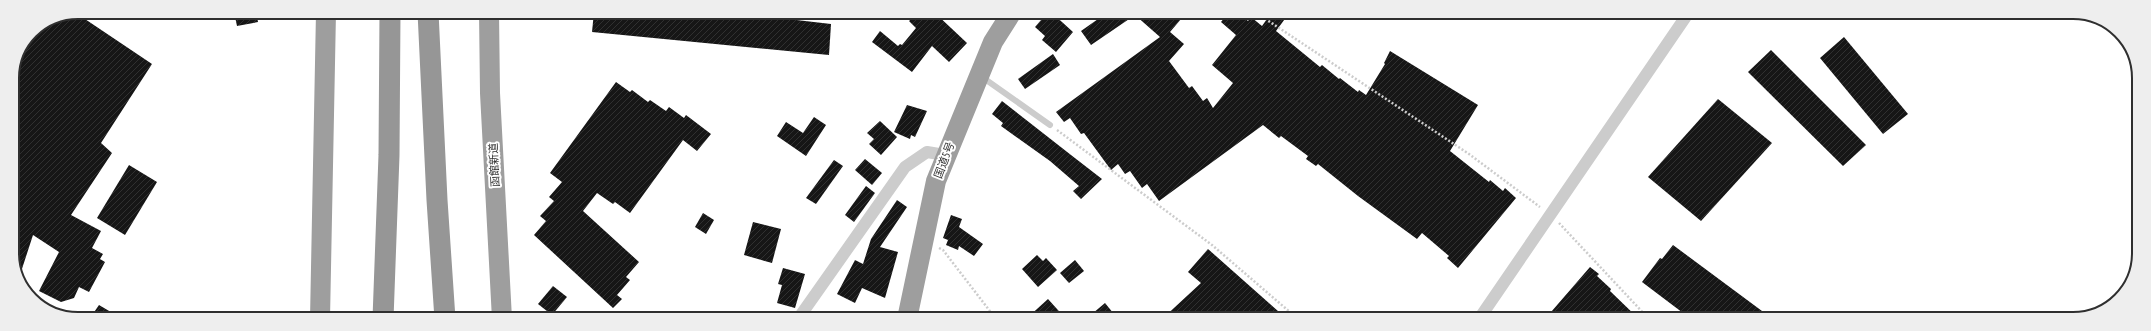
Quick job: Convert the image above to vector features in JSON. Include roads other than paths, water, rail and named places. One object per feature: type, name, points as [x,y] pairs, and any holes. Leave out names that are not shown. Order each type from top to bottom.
[{"type":"highway","points":[[320,312],[326,19]]},
{"type":"highway","points":[[383,312],[391,81],[390,19]]},
{"type":"highway","points":[[428,19],[445,312]]},
{"type":"highway","name":"函館新道","points":[[489,19],[490,93],[502,312]]},
{"type":"highway","name":"国道5号","points":[[908,312],[936,181],[945,155],[993,42],[1008,19]]},
{"type":"street","points":[[1484,312],[1684,19]]},
{"type":"street","points":[[803,312],[905,167],[927,152],[945,155]]},
{"type":"lane","points":[[979,75],[1050,125]]}]
